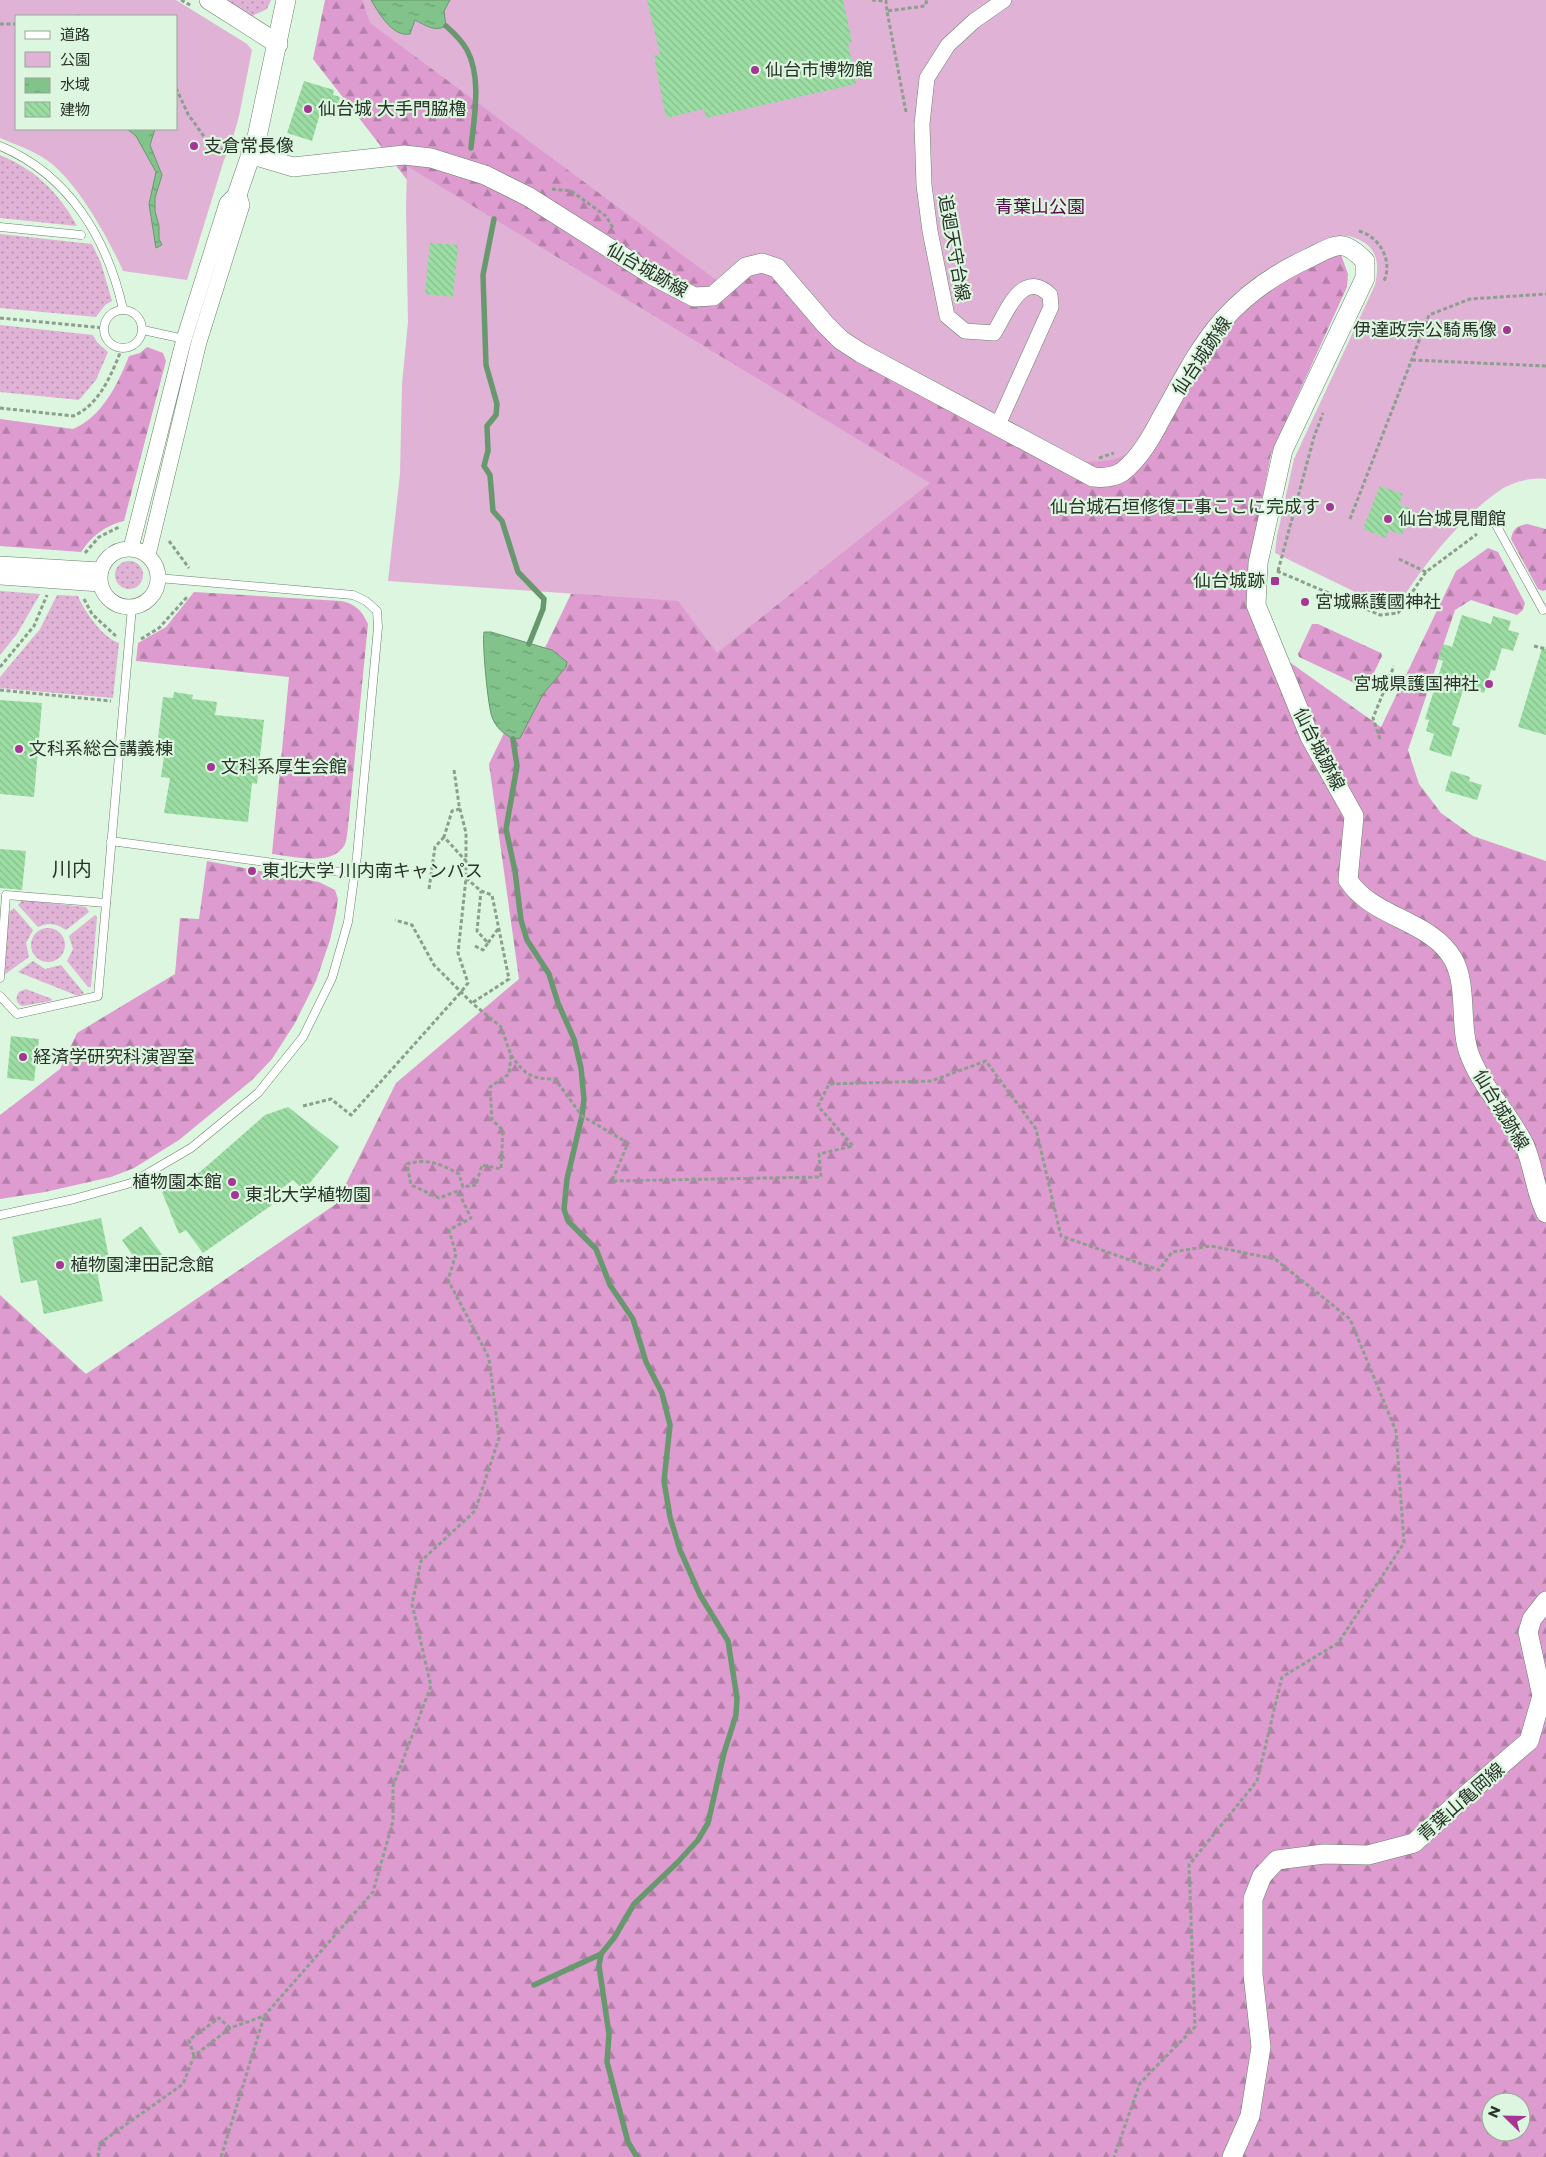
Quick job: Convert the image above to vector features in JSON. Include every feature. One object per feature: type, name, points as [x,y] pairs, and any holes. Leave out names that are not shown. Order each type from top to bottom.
[{"type":"street","points":[[209,0],[278,44]]},
{"type":"street","points":[[131,548],[184,339],[227,203],[238,192],[257,137],[286,0]]},
{"type":"street","name":"追廻天守台線","points":[[997,427],[1051,307],[1050,295],[1043,288],[1031,285],[1022,288],[994,333],[965,331],[948,316],[930,232],[924,185],[922,124],[927,78],[948,45],[974,21],[1004,0]]},
{"type":"street","name":"仙台城跡線","points":[[250,154],[293,167],[404,155],[431,158],[485,175],[529,197],[652,275],[694,297],[713,296],[746,267],[762,263],[777,268],[841,340],[1093,478],[1109,478],[1121,472],[1149,441],[1193,363],[1222,320],[1256,288],[1295,264],[1329,248],[1341,245],[1352,248],[1364,261],[1365,278],[1283,450],[1258,563],[1256,605],[1310,737],[1354,816],[1348,880],[1361,895],[1438,941],[1454,960],[1459,982],[1468,1052],[1483,1084],[1523,1143],[1535,1172],[1546,1213]]},
{"type":"street","points":[[148,555],[199,342],[242,205],[238,192]]},
{"type":"street","points":[[131,548],[148,555],[157,569],[158,578],[152,596],[145,602],[132,607],[117,605],[109,599],[100,577],[110,555],[117,550],[131,548]]},
{"type":"street","points":[[0,564],[100,577]]},
{"type":"street","points":[[0,577],[100,577]]},
{"type":"street","name":"青葉山亀岡線","points":[[1232,2157],[1250,2116],[1261,2047],[1253,1974],[1253,1899],[1262,1876],[1277,1860],[1324,1854],[1368,1855],[1414,1843],[1529,1741],[1542,1696],[1528,1632],[1532,1619],[1546,1602]]},
{"type":"lane","points":[[0,146],[24,156],[49,175],[73,200],[98,238],[111,265],[123,309]]},
{"type":"lane","points":[[0,227],[81,235]]},
{"type":"lane","points":[[123,309],[135,313],[142,324],[143,330],[134,345],[122,348],[111,344],[104,334],[104,328],[105,322],[112,313],[123,309]]},
{"type":"lane","points":[[143,330],[184,339]]},
{"type":"lane","points":[[1495,523],[1543,610]]},
{"type":"lane","points":[[0,1215],[74,1200],[131,1183],[190,1148],[258,1092],[303,1037],[332,978],[348,922],[378,627],[376,611],[366,600],[353,595],[158,578]]},
{"type":"lane","points":[[0,996],[17,1014],[98,996],[132,607]]},
{"type":"lane","points":[[111,841],[190,850],[222,857],[354,874]]},
{"type":"lane","points":[[0,978],[6,895],[106,903]]},
{"type":"path","points":[[872,0],[886,1],[906,114]]},
{"type":"path","points":[[887,11],[925,6],[927,0]]},
{"type":"path","points":[[0,24],[15,24]]},
{"type":"path","points":[[178,92],[188,114],[210,145],[232,153]]},
{"type":"path","points":[[1350,520],[1429,315],[1470,298],[1546,294]]},
{"type":"path","points":[[0,318],[104,328]]},
{"type":"path","points":[[0,408],[73,416],[81,413],[105,386],[122,348]]},
{"type":"path","points":[[1412,360],[1546,366]]},
{"type":"path","points":[[1090,458],[1107,456],[1120,448]]},
{"type":"path","points":[[1258,563],[1380,615],[1398,614],[1426,572],[1477,534]]},
{"type":"path","points":[[168,540],[190,569]]},
{"type":"path","points":[[1399,559],[1426,572]]},
{"type":"path","points":[[0,667],[34,626],[49,591]]},
{"type":"path","points":[[82,595],[92,614],[104,627],[116,637],[124,638]]},
{"type":"path","points":[[133,638],[141,639],[159,628],[188,596]]},
{"type":"path","points":[[1534,646],[1546,649]]},
{"type":"path","points":[[1380,740],[1373,718],[1394,666]]},
{"type":"path","points":[[0,690],[124,702]]},
{"type":"path","points":[[303,1106],[330,1099],[351,1115],[468,983],[458,953],[466,878],[466,833],[454,770]]},
{"type":"path","points":[[429,889],[435,847],[444,837],[452,811],[460,809]]},
{"type":"path","points":[[444,837],[466,861]]},
{"type":"path","points":[[466,878],[481,891],[492,895],[509,979],[472,1003]]},
{"type":"path","points":[[481,891],[477,931],[488,943]]},
{"type":"path","points":[[395,920],[412,924],[434,965],[472,1003],[501,1027],[511,1055],[521,1070],[537,1079],[555,1078],[582,1116],[628,1143],[612,1181],[821,1177],[819,1154],[853,1146],[818,1106],[829,1084],[931,1082],[986,1061],[1036,1129],[1061,1236],[1159,1270],[1172,1252],[1211,1246],[1275,1259],[1350,1320],[1396,1431],[1404,1543],[1338,1643],[1282,1677],[1257,1781],[1189,1865],[1195,2027],[1140,2083],[1114,2157]]},
{"type":"path","points":[[475,946],[483,950],[499,928]]},
{"type":"path","points":[[463,1187],[459,1174],[442,1164],[419,1160],[407,1164],[411,1185],[439,1198],[458,1191],[463,1187],[476,1184],[482,1165],[501,1169],[503,1130],[492,1120],[490,1087],[509,1074],[511,1055]]},
{"type":"path","points":[[220,2157],[264,2016],[373,1892],[393,1821],[393,1786],[431,1686],[412,1604],[422,1561],[475,1511],[499,1438],[489,1358],[448,1280],[456,1254],[449,1230],[471,1218],[458,1191]]},
{"type":"path","points":[[98,2157],[100,2143],[183,2084],[194,2056],[230,2028],[264,2016]]},
{"type":"path","points":[[194,2056],[189,2040],[219,2018],[230,2028]]},
{"type":"green space","points":[[0,0],[176,0],[247,44],[252,50],[232,141],[224,160],[187,280],[123,271],[100,226],[78,193],[54,166],[27,149],[0,138]]},
{"type":"green space","points":[[226,0],[271,0],[267,9],[252,16]]},
{"type":"green space","points":[[325,0],[1546,0],[1343,214],[1336,241],[1348,274],[1347,287],[1271,454],[1251,557],[1261,606],[1288,661],[1381,727],[1456,571],[1488,548],[1498,552],[1525,603],[1523,610],[1517,615],[1471,600],[1455,610],[1408,750],[1419,784],[1441,813],[1473,836],[1546,861],[1546,2157],[0,2157],[0,1295],[86,1374],[336,1204],[396,1083],[519,979],[489,764],[571,594],[702,574],[422,199],[313,59]]},
{"type":"green space","name":"青葉山公園","points":[[362,0],[1546,0],[1546,479],[1529,479],[1517,482],[1507,486],[1488,499],[1445,541],[1409,588],[1400,603],[1384,606],[1275,553],[1294,459],[1375,285],[1376,259],[1371,249],[1360,240],[1345,236],[1330,238],[1282,261],[1265,272],[1230,303],[1198,339],[1180,364],[1150,422],[1128,452],[1112,460],[1081,462],[884,357],[846,333],[796,278],[733,268],[716,280],[370,23]]},
{"type":"green space","points":[[0,155],[25,168],[45,183],[62,203],[77,226],[0,218]]},
{"type":"green space","points":[[407,166],[930,483],[717,653],[678,601],[388,581],[400,474],[402,384],[408,322]]},
{"type":"green space","points":[[0,234],[92,244],[101,263],[112,301],[105,305],[96,317],[0,308]]},
{"type":"green space","points":[[0,325],[93,335],[97,342],[108,352],[96,380],[79,400],[0,392]]},
{"type":"green space","points":[[147,347],[163,353],[166,361],[124,521],[99,532],[81,552],[0,546],[0,419],[73,429],[83,424],[101,408],[120,378],[129,356],[140,353]]},
{"type":"green space","points":[[1527,524],[1546,529],[1546,590],[1543,591],[1538,589],[1511,539],[1516,528]]},
{"type":"green space","points":[[129,561],[139,565],[143,575],[139,585],[129,589],[119,585],[115,575],[119,565]]},
{"type":"green space","points":[[0,591],[40,594],[17,634],[0,655]]},
{"type":"green space","points":[[194,592],[341,601],[355,606],[366,619],[368,624],[348,827],[345,844],[338,852],[330,856],[311,859],[272,854],[289,677],[136,661],[138,643],[166,627]]},
{"type":"green space","points":[[57,595],[78,596],[101,630],[119,643],[113,698],[0,688],[0,677],[40,629]]},
{"type":"green space","points":[[1312,624],[1318,624],[1381,653],[1382,656],[1368,685],[1363,687],[1299,657],[1298,654]]},
{"type":"green space","points":[[207,861],[319,882],[335,890],[338,899],[330,940],[316,981],[295,1023],[272,1059],[252,1080],[179,1140],[134,1168],[111,1177],[45,1192],[0,1199],[0,1115],[60,1069],[77,1033],[175,974],[180,918],[199,919]]},
{"type":"green space","points":[[22,900],[86,907],[89,912],[66,930],[52,924],[38,927],[18,905]]},
{"type":"green space","points":[[14,908],[33,930],[26,943],[29,957],[4,975],[9,912]]},
{"type":"green space","points":[[95,915],[97,917],[91,987],[88,987],[67,961],[73,949],[69,936]]},
{"type":"green space","points":[[48,928],[55,929],[60,933],[64,938],[64,952],[60,957],[55,961],[48,962],[41,961],[36,957],[32,952],[31,945],[32,938],[36,933],[41,929]]},
{"type":"green space","points":[[33,961],[45,969],[61,965],[84,993],[78,996],[18,972]]},
{"type":"green space","points":[[26,989],[52,999],[51,1001],[22,1006],[17,1002],[17,996],[19,992]]},
{"type":"water","points":[[371,0],[450,0],[444,11],[446,26],[434,28],[415,20],[410,34],[397,32],[387,23]]},
{"type":"water","points":[[128,130],[155,130],[150,145],[162,175],[155,198],[155,211],[159,226],[159,239],[162,245],[156,248],[149,204],[156,172],[136,136]]},
{"type":"water","points":[[484,632],[491,632],[552,650],[567,662],[566,667],[543,694],[520,738],[513,739],[503,732],[492,717],[486,675]]},
{"type":"building","name":"仙台市博物館","points":[[647,0],[843,0],[852,42],[848,43],[856,84],[706,118],[704,109],[666,118],[654,56],[660,54]]},
{"type":"building","points":[[304,81],[334,90],[333,95],[340,97],[334,118],[320,114],[312,141],[287,133]]},
{"type":"building","points":[[430,243],[458,245],[453,297],[425,294]]},
{"type":"building","name":"仙台城見聞館","points":[[1380,486],[1403,494],[1399,504],[1412,509],[1402,535],[1389,530],[1386,538],[1363,529]]},
{"type":"building","points":[[1462,615],[1491,624],[1493,616],[1511,621],[1508,630],[1519,633],[1513,651],[1502,648],[1495,671],[1491,670],[1484,693],[1464,687],[1452,725],[1460,728],[1451,757],[1429,750],[1434,734],[1426,731],[1429,720],[1425,719],[1443,661],[1438,659],[1443,644],[1452,647]]},
{"type":"building","points":[[1542,648],[1546,649],[1546,735],[1518,727]]},
{"type":"building","name":"文科系厚生会館","points":[[174,692],[193,695],[192,699],[217,702],[215,715],[264,720],[257,784],[252,783],[248,822],[164,813],[170,778],[161,777],[164,756],[156,755],[163,697],[173,698]]},
{"type":"building","name":"文科系総合講義棟","points":[[0,700],[42,703],[34,797],[0,794]]},
{"type":"building","points":[[1451,771],[1470,777],[1469,781],[1482,785],[1477,800],[1445,791]]},
{"type":"building","points":[[0,849],[26,851],[22,890],[0,888]]},
{"type":"building","name":"経済学研究科演習室","points":[[11,1036],[39,1039],[34,1081],[7,1078]]},
{"type":"building","name":"植物園本館","points":[[288,1107],[339,1147],[304,1190],[293,1180],[267,1199],[272,1205],[203,1253],[186,1230],[179,1234],[162,1192],[200,1172],[265,1115]]},
{"type":"building","name":"植物園津田記念館","points":[[101,1218],[110,1263],[96,1267],[103,1301],[44,1314],[37,1280],[21,1283],[12,1237]]},
{"type":"building","points":[[141,1226],[164,1257],[144,1272],[122,1240]]},
{"type":"waterway","points":[[446,26],[458,37],[472,61],[476,98],[471,148]]},
{"type":"waterway","points":[[494,219],[483,275],[486,365],[497,404],[496,415],[487,426],[488,451],[484,466],[490,475],[493,511],[502,521],[518,572],[544,599],[543,609],[529,644]]},
{"type":"waterway","points":[[513,739],[517,766],[506,829],[515,871],[521,920],[527,940],[549,974],[558,1003],[574,1039],[581,1068],[584,1099],[582,1116],[567,1179],[564,1209],[568,1221],[596,1249],[610,1285],[633,1319],[646,1362],[662,1393],[670,1425],[664,1481],[670,1517],[680,1550],[700,1595],[728,1641],[737,1698],[736,1715],[724,1753],[708,1823],[698,1840],[677,1863],[634,1904],[614,1938],[601,1954],[599,1966],[609,2034],[607,2062],[628,2142],[637,2157]]},
{"type":"waterway","points":[[534,1985],[601,1954]]},
{"type":"place","name":"仙台市博物館","points":[[755,70]]},
{"type":"place","name":"仙台城 大手門脇櫓","points":[[308,109]]},
{"type":"place","name":"支倉常長像","points":[[194,146]]},
{"type":"place","name":"伊達政宗公騎馬像","points":[[1507,330]]},
{"type":"place","name":"仙台城石垣修復工事ここに完成す","points":[[1330,507]]},
{"type":"place","name":"仙台城見聞館","points":[[1388,519]]},
{"type":"place","name":"仙台城跡","points":[[1275,581]]},
{"type":"place","name":"宮城縣護國神社","points":[[1305,602]]},
{"type":"place","name":"宮城県護国神社","points":[[1489,684]]},
{"type":"place","name":"文科系総合講義棟","points":[[19,749]]},
{"type":"place","name":"文科系厚生会館","points":[[211,767]]},
{"type":"place","name":"東北大学 川内南キャンパス","points":[[252,871]]},
{"type":"place","name":"経済学研究科演習室","points":[[23,1057]]},
{"type":"place","name":"植物園本館","points":[[232,1182]]},
{"type":"place","name":"東北大学植物園","points":[[235,1195]]},
{"type":"place","name":"植物園津田記念館","points":[[60,1265]]},
{"type":"district","name":"川内","points":[[72,869]]}]
